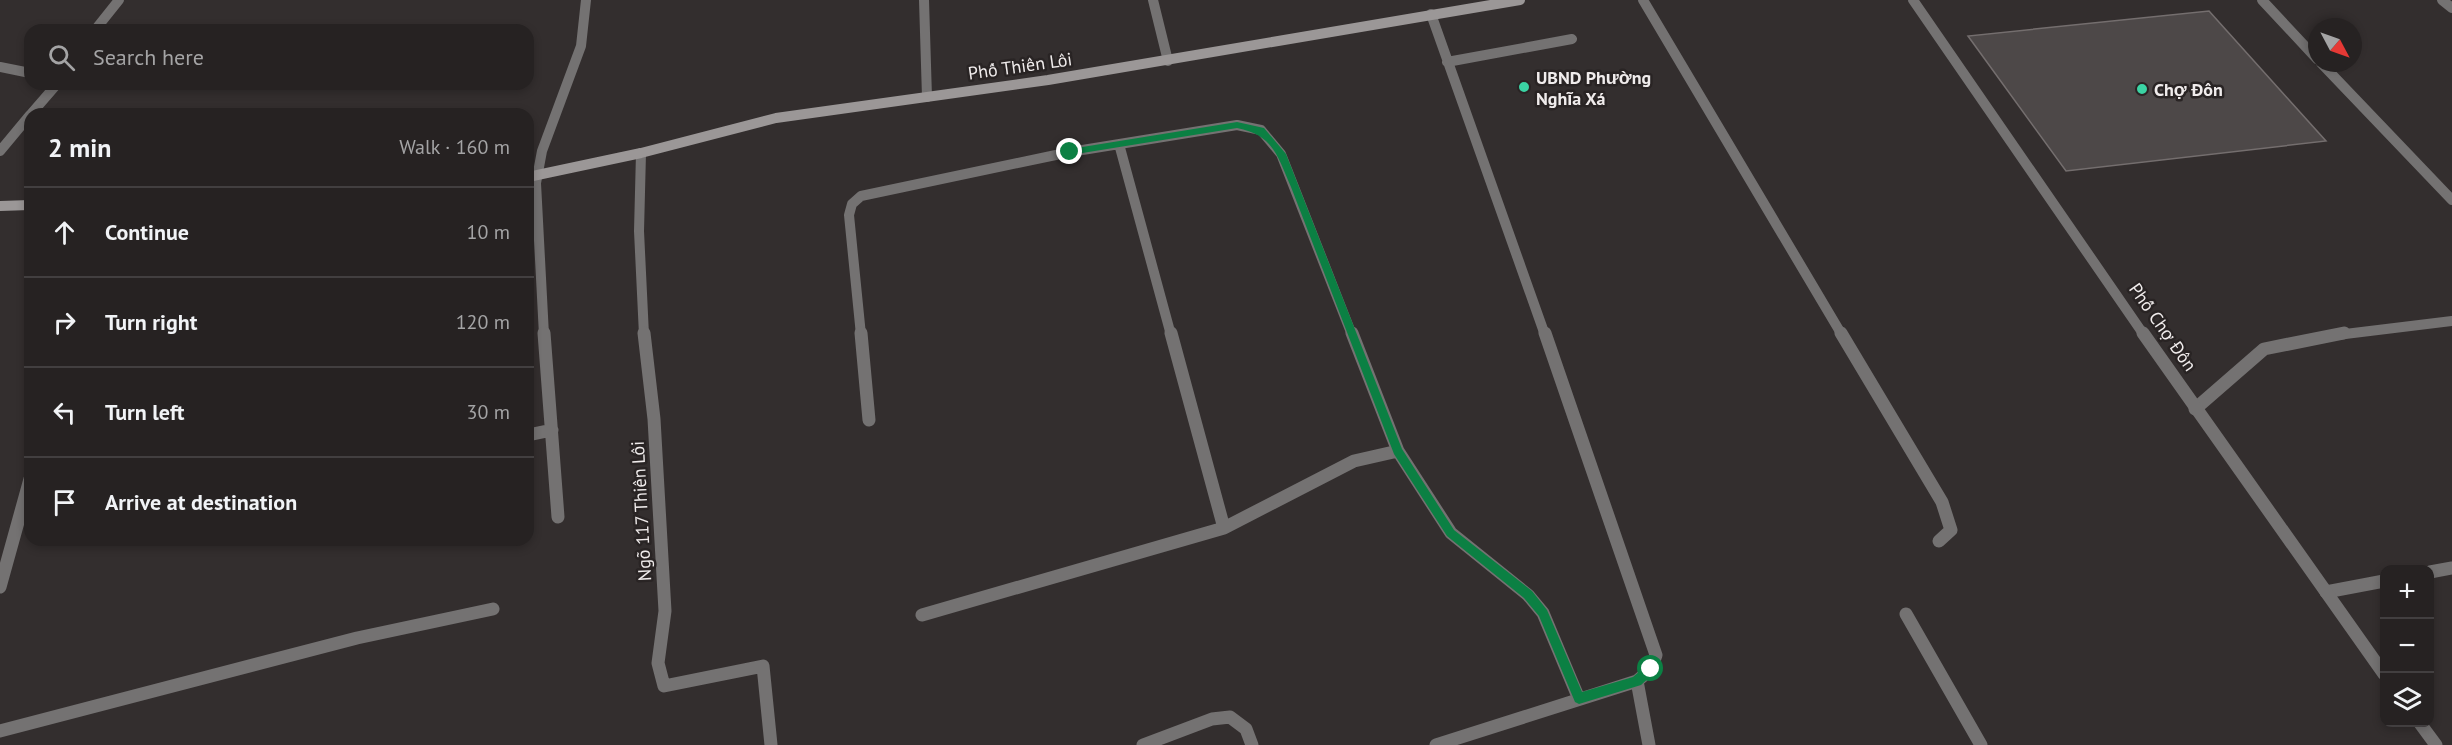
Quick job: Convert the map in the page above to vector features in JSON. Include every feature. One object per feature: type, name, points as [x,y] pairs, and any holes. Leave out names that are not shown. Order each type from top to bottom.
[{"type":"main road","name":"Phố Thiên Lôi","points":[[534,176],[641,153],[776,118],[1168,61],[1520,0]]},
{"type":"main road","points":[[0,206],[24,205]]},
{"type":"street","points":[[100,24],[119,0]]},
{"type":"street","points":[[534,171],[580,57],[586,25],[586,0]]},
{"type":"street","points":[[924,0],[927,96]]},
{"type":"street","points":[[1154,0],[1168,61]]},
{"type":"street","points":[[1643,0],[1942,502],[1951,530],[1940,541]]},
{"type":"street","name":"Phố Chợ Đôn","points":[[1913,0],[2195,409],[2384,673]]},
{"type":"street","points":[[2262,0],[2308,49]]},
{"type":"street","points":[[2442,0],[2452,8]]},
{"type":"street","points":[[1431,14],[1544,329],[1656,655],[1651,669],[1637,681],[1440,741],[1436,745]]},
{"type":"street","points":[[1447,63],[1572,39]]},
{"type":"street","points":[[0,68],[24,73]]},
{"type":"street","points":[[2330,72],[2452,200]]},
{"type":"street","points":[[37,108],[52,90]]},
{"type":"street","points":[[0,151],[24,123]]},
{"type":"street","points":[[869,420],[849,215],[852,204],[861,196],[1163,135],[1237,125],[1261,130],[1281,154],[1296,187],[1398,451],[1451,533],[1528,595],[1543,613],[1579,699]]},
{"type":"street","points":[[1119,144],[1224,528]]},
{"type":"street","name":"Ngõ 117 Thiên Lôi","points":[[641,153],[639,231],[645,350],[654,419],[665,611],[658,663],[664,686],[764,666],[771,745]]},
{"type":"street","points":[[534,205],[558,517]]},
{"type":"street","points":[[2195,409],[2264,350],[2360,330],[2452,321]]},
{"type":"street","points":[[534,434],[552,430]]},
{"type":"street","points":[[922,615],[1224,528],[1354,461],[1398,451]]},
{"type":"street","points":[[0,587],[24,501]]},
{"type":"street","points":[[2434,571],[2452,568]]},
{"type":"street","points":[[2326,592],[2380,582]]},
{"type":"street","points":[[0,731],[357,638],[493,609]]},
{"type":"street","points":[[1906,614],[1981,745]]},
{"type":"street","points":[[1637,681],[1650,745]]},
{"type":"street","points":[[1143,745],[1212,719],[1230,717],[1246,729],[1252,745]]},
{"type":"street","points":[[2422,727],[2436,745]]},
{"type":"building","name":"Chợ Đôn","points":[[2209,11],[2326,141],[2066,171],[1968,36]]},
{"type":"place","name":"UBND Phường Nghĩa Xá","points":[[1524,87]]},
{"type":"place","name":"Chợ Đôn","points":[[2142,89]]},
{"type":"route","points":[[1070,152],[1163,135],[1237,125],[1261,130],[1281,154],[1296,187],[1398,451],[1451,533],[1528,595],[1543,613],[1579,699],[1637,681],[1651,669]]}]
